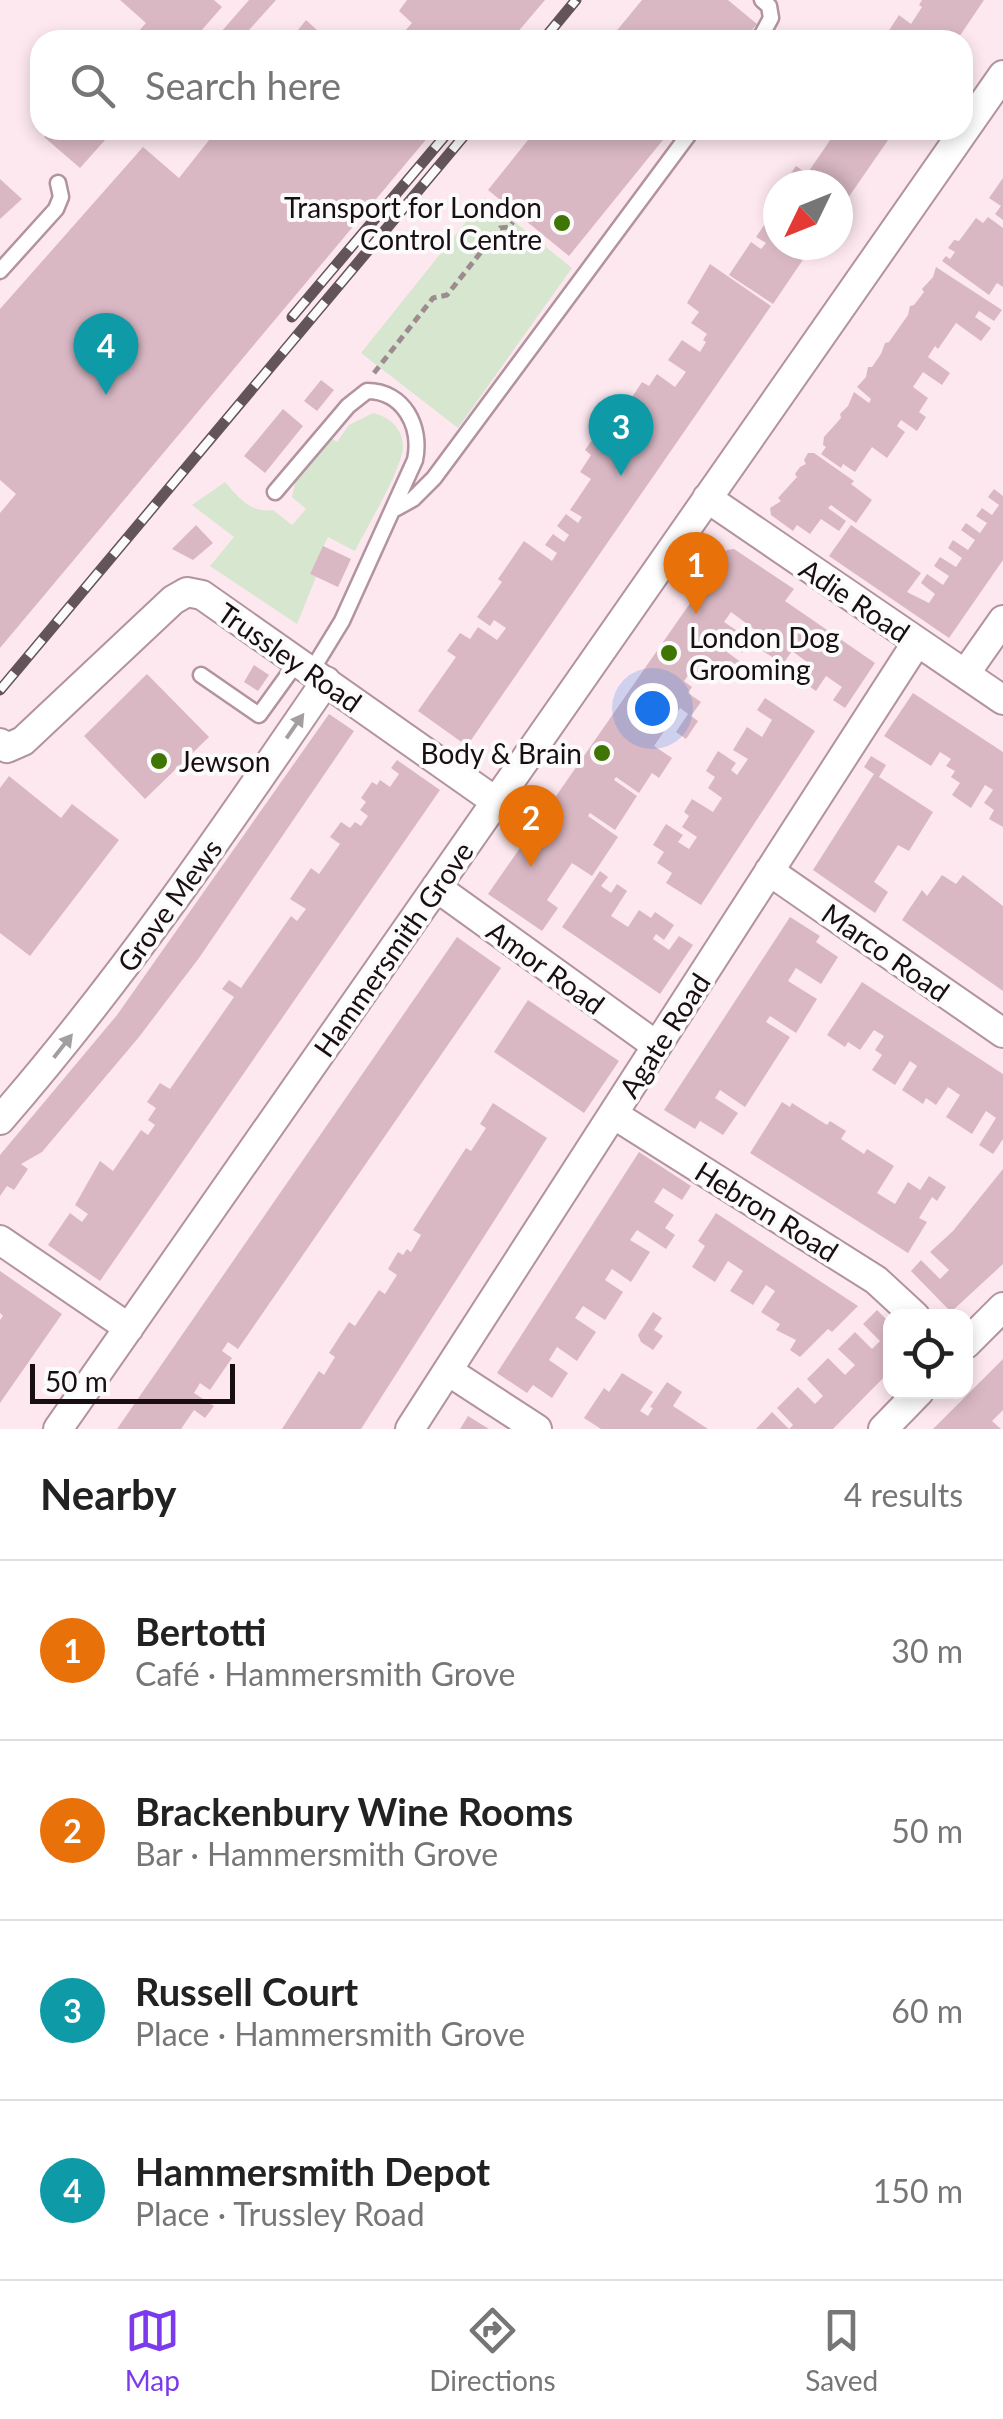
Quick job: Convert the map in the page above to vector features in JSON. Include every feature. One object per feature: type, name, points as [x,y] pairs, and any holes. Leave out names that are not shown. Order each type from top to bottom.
[{"type":"street","name":"Hammersmith Grove","points":[[973,119],[1003,76]]},
{"type":"street","name":"Hammersmith Grove","points":[[58,1429],[958,140]]},
{"type":"street","name":"Adie Road","points":[[707,498],[1003,700]]},
{"type":"street","name":"Trussley Road","points":[[2,749],[23,741],[173,600],[187,592],[202,595],[494,802]]},
{"type":"street","points":[[965,674],[1003,620]]},
{"type":"street","name":"Agate Road","points":[[410,1429],[917,642]]},
{"type":"street","name":"Grove Mews","points":[[0,1120],[54,1058],[161,919],[312,671]]},
{"type":"street","name":"Marco Road","points":[[769,871],[1003,1033]]},
{"type":"street","name":"Amor Road","points":[[436,887],[657,1046]]},
{"type":"street","name":"Hebron Road","points":[[614,1114],[876,1280],[907,1309]]},
{"type":"street","points":[[0,1240],[128,1328]]},
{"type":"street","points":[[973,1337],[1003,1307]]},
{"type":"street","points":[[448,1371],[536,1429]]},
{"type":"street","points":[[882,1429],[912,1399]]},
{"type":"lane","points":[[764,30],[771,18],[768,2]]},
{"type":"lane","points":[[395,509],[413,499],[434,478],[685,140]]},
{"type":"lane","points":[[0,271],[56,209],[61,197],[58,183]]},
{"type":"lane","points":[[201,675],[260,716],[312,671],[342,621],[395,509],[415,460],[417,432],[398,402],[378,391],[367,391],[348,406],[275,492]]},
{"type":"path","points":[[378,391],[374,373],[433,298],[447,295],[500,228],[514,222]]},
{"type":"green space","points":[[485,198],[572,268],[458,428],[361,353]]},
{"type":"green space","points":[[373,413],[392,422],[400,433],[402,454],[355,551],[328,537],[310,574],[316,577],[297,624],[210,566],[234,537],[192,505],[225,482],[246,503],[273,510],[292,525],[306,509],[292,497],[295,483],[331,438],[337,442],[349,425]]},
{"type":"building","points":[[120,0],[214,0],[222,7],[202,30],[140,30],[146,23]]},
{"type":"building","points":[[249,0],[276,0],[249,30],[223,30]]},
{"type":"building","points":[[407,0],[545,0],[520,30],[406,30],[412,23],[399,11]]},
{"type":"building","points":[[642,0],[728,0],[757,24],[752,30],[617,30]]},
{"type":"building","points":[[922,0],[984,0],[964,30],[889,30],[899,15],[911,24],[922,7]]},
{"type":"building","points":[[306,20],[317,30],[298,30]]},
{"type":"building","points":[[47,140],[105,140],[80,168]]},
{"type":"building","points":[[209,140],[426,140],[0,648],[0,513],[16,494],[0,480],[0,309],[143,147],[179,178]]},
{"type":"building","name":"Transport for London Control Centre","points":[[528,140],[663,140],[569,256],[488,190]]},
{"type":"building","points":[[830,140],[888,140],[853,191],[853,170],[810,170]]},
{"type":"building","points":[[1003,178],[1003,220],[995,214],[1001,206],[989,198]]},
{"type":"building","points":[[0,179],[22,199],[0,219]]},
{"type":"building","points":[[988,217],[1003,228],[1003,287],[997,283],[989,295],[942,261],[946,256],[950,259],[955,252],[948,248],[954,240],[959,241],[976,218],[983,223]]},
{"type":"building","points":[[751,242],[763,247],[763,260],[803,260],[773,304],[729,275]]},
{"type":"building","points":[[710,264],[771,306],[467,746],[418,711],[456,657],[447,651],[460,633],[470,639],[478,627],[497,640],[506,628],[494,620],[490,626],[477,617],[524,541],[552,561],[557,553],[545,545],[553,534],[564,542],[569,535],[557,526],[566,514],[578,523],[582,517],[570,510],[591,479],[580,472],[591,455],[585,450],[599,430],[616,442],[632,417],[623,411],[642,382],[649,386],[657,374],[675,387],[686,372],[668,360],[682,340],[700,352],[707,334],[691,323],[699,312],[687,303]]},
{"type":"building","points":[[936,267],[1002,310],[994,321],[979,311],[975,317],[991,328],[981,341],[956,323],[938,349],[935,346],[928,357],[950,373],[942,385],[923,372],[913,387],[928,398],[919,412],[926,417],[917,431],[901,420],[897,426],[905,432],[887,458],[872,447],[855,472],[843,464],[841,468],[821,454],[826,447],[824,437],[841,418],[854,392],[869,403],[871,399],[857,387],[908,315],[910,306],[924,292],[922,289]]},
{"type":"building","points":[[321,380],[334,390],[317,411],[304,401]]},
{"type":"building","points":[[283,409],[303,426],[265,473],[244,456]]},
{"type":"building","points":[[808,453],[814,453],[854,481],[851,484],[872,500],[856,523],[831,505],[828,508],[846,521],[839,531],[821,519],[810,534],[797,525],[793,531],[771,515],[770,508],[781,501],[778,498],[806,464]]},
{"type":"building","points":[[994,489],[1003,496],[1003,560],[949,638],[829,556],[851,525],[921,573],[907,592],[929,603],[935,594],[921,583],[927,574],[943,585],[949,576],[934,566],[940,557],[956,567],[962,558],[948,548],[953,540],[968,550],[975,540],[961,530],[966,523],[980,533],[987,523],[976,516],[982,508],[992,515],[999,505],[988,497]]},
{"type":"building","points":[[196,525],[213,543],[193,560],[172,549]]},
{"type":"building","points":[[323,546],[351,559],[338,587],[310,574]]},
{"type":"building","points":[[734,549],[794,589],[785,601],[875,663],[845,708],[833,700],[842,687],[826,676],[816,691],[796,677],[807,662],[792,651],[783,664],[755,646],[762,635],[731,612],[724,622],[751,640],[742,653],[728,643],[723,649],[742,663],[733,677],[701,655],[697,661],[709,669],[700,682],[689,674],[684,681],[692,687],[688,693],[701,702],[691,716],[698,721],[686,739],[676,732],[688,714],[680,708],[654,746],[672,758],[659,778],[652,773],[639,793],[616,777],[614,780],[637,796],[615,830],[590,813],[588,816],[618,837],[592,876],[572,863],[547,900],[558,908],[542,931],[488,894],[727,550]]},
{"type":"building","points":[[254,665],[269,675],[258,691],[244,682]]},
{"type":"building","points":[[147,674],[209,737],[145,799],[84,736]]},
{"type":"building","points":[[913,693],[1003,752],[1003,827],[989,819],[994,810],[984,803],[993,790],[985,785],[971,808],[952,795],[960,783],[951,777],[955,771],[946,766],[951,759],[940,752],[931,766],[884,736]]},
{"type":"building","points":[[765,698],[815,731],[701,905],[666,883],[672,873],[657,863],[664,852],[653,845],[666,824],[683,835],[678,842],[689,849],[697,837],[682,827],[689,816],[684,812],[692,799],[713,812],[722,798],[708,788],[715,777],[706,771],[718,751],[736,763],[731,770],[737,775],[748,759],[733,750],[747,727],[762,737],[772,720],[757,710]]},
{"type":"building","points":[[329,714],[354,731],[199,958],[139,1037],[42,1152],[21,1164],[28,1169],[14,1190],[7,1186],[0,1196],[0,1155],[117,1015]]},
{"type":"building","points":[[871,756],[886,765],[879,777],[933,812],[909,851],[898,845],[874,882],[888,892],[875,913],[813,870],[874,774],[864,767]]},
{"type":"building","points":[[397,760],[440,790],[100,1281],[48,1245],[70,1213],[82,1222],[88,1214],[75,1205],[100,1161],[113,1171],[141,1130],[148,1135],[155,1125],[148,1120],[156,1108],[147,1102],[160,1083],[170,1089],[234,997],[222,989],[229,980],[241,988],[291,916],[297,921],[306,909],[290,899],[311,868],[319,874],[340,844],[330,837],[341,822],[350,828],[355,822],[361,826],[368,816],[360,810],[366,802],[361,798],[372,782],[377,785],[380,780],[390,787],[399,774],[391,768]]},
{"type":"building","points":[[9,776],[61,818],[72,804],[119,840],[30,956],[0,933],[0,788]]},
{"type":"building","points":[[600,871],[608,877],[601,886],[611,893],[617,884],[627,891],[611,916],[628,927],[639,910],[651,918],[655,912],[674,925],[664,940],[656,934],[653,939],[669,950],[679,936],[693,945],[660,994],[562,927]]},
{"type":"building","points":[[942,875],[956,884],[963,875],[1003,906],[1003,991],[902,920],[922,890],[927,896]]},
{"type":"building","points":[[790,917],[820,936],[816,942],[838,957],[821,984],[796,968],[788,981],[817,999],[796,1033],[770,1016],[766,1022],[790,1037],[745,1107],[720,1090],[715,1098],[738,1113],[723,1135],[700,1121],[695,1129],[664,1110]]},
{"type":"building","points":[[457,937],[501,968],[238,1349],[228,1342],[222,1351],[232,1358],[210,1390],[200,1383],[194,1393],[214,1406],[205,1418],[194,1410],[181,1429],[117,1429]]},
{"type":"building","points":[[862,982],[1003,1074],[1003,1139],[993,1154],[979,1145],[996,1118],[986,1111],[972,1134],[946,1117],[960,1095],[948,1087],[936,1105],[926,1098],[923,1104],[902,1090],[917,1066],[910,1061],[895,1085],[872,1070],[882,1055],[875,1050],[884,1036],[874,1030],[860,1050],[848,1042],[845,1047],[827,1035]]},
{"type":"building","points":[[528,1000],[619,1061],[584,1113],[494,1052]]},
{"type":"building","points":[[782,1102],[790,1107],[792,1103],[827,1125],[830,1121],[846,1131],[841,1139],[894,1166],[877,1193],[895,1204],[908,1182],[920,1190],[929,1176],[946,1187],[937,1201],[932,1197],[919,1218],[927,1222],[908,1253],[750,1153]]},
{"type":"building","points":[[493,1103],[547,1138],[361,1429],[282,1429],[319,1371],[324,1375],[335,1357],[329,1353],[349,1322],[355,1326],[379,1290],[385,1294],[397,1275],[388,1269],[398,1252],[411,1252],[421,1235],[413,1230],[466,1148],[471,1151],[486,1128],[480,1124]]},
{"type":"building","points":[[639,1152],[691,1186],[682,1200],[663,1188],[654,1202],[674,1215],[665,1228],[675,1235],[666,1249],[637,1230],[630,1240],[650,1252],[631,1282],[612,1269],[605,1280],[623,1292],[605,1320],[583,1306],[575,1318],[596,1332],[577,1361],[557,1347],[549,1360],[568,1373],[552,1398],[533,1385],[527,1393],[497,1373]]},
{"type":"building","points":[[1003,1169],[1003,1264],[954,1309],[948,1309],[911,1271],[921,1260],[940,1279],[949,1270],[930,1252],[953,1231]]},
{"type":"building","points":[[716,1213],[858,1306],[800,1357],[790,1350],[796,1340],[776,1330],[780,1324],[761,1312],[775,1291],[766,1285],[753,1305],[730,1291],[743,1271],[728,1261],[715,1282],[692,1267],[705,1246],[698,1241]]},
{"type":"building","points":[[0,1271],[62,1314],[0,1403],[3,1316]]},
{"type":"building","points":[[877,1310],[883,1316],[883,1378],[833,1429],[789,1429],[793,1425],[777,1408],[798,1387],[815,1404],[823,1396],[807,1379],[828,1358],[845,1375],[855,1365],[838,1349],[855,1332],[872,1349],[880,1341],[863,1324]]},
{"type":"building","points":[[653,1312],[662,1318],[654,1330],[663,1336],[653,1350],[638,1335]]},
{"type":"building","points":[[1003,1359],[1003,1410],[992,1421],[1001,1429],[933,1429],[963,1399],[973,1399],[973,1389]]},
{"type":"building","points":[[622,1373],[653,1392],[640,1411],[648,1416],[667,1382],[682,1392],[673,1406],[708,1429],[601,1429],[584,1418],[604,1388],[609,1392]]},
{"type":"building","points":[[772,1412],[789,1429],[756,1429]]},
{"type":"building","points":[[468,1416],[489,1429],[460,1429]]},
{"type":"railway","points":[[551,30],[576,0]]},
{"type":"railway","points":[[292,317],[442,140]]},
{"type":"railway","points":[[0,690],[461,140]]},
{"type":"place","name":"Transport for London Control Centre","points":[[562,223]]},
{"type":"place","name":"Hammersmith Depot","points":[[106,395]]},
{"type":"place","name":"Russell Court","points":[[621,476]]},
{"type":"place","name":"Bertotti","points":[[696,614]]},
{"type":"place","name":"London Dog Grooming","points":[[669,653]]},
{"type":"place","name":"Body & Brain","points":[[602,753]]},
{"type":"place","name":"Jewson","points":[[159,761]]},
{"type":"place","name":"Brackenbury Wine Rooms","points":[[531,867]]}]
